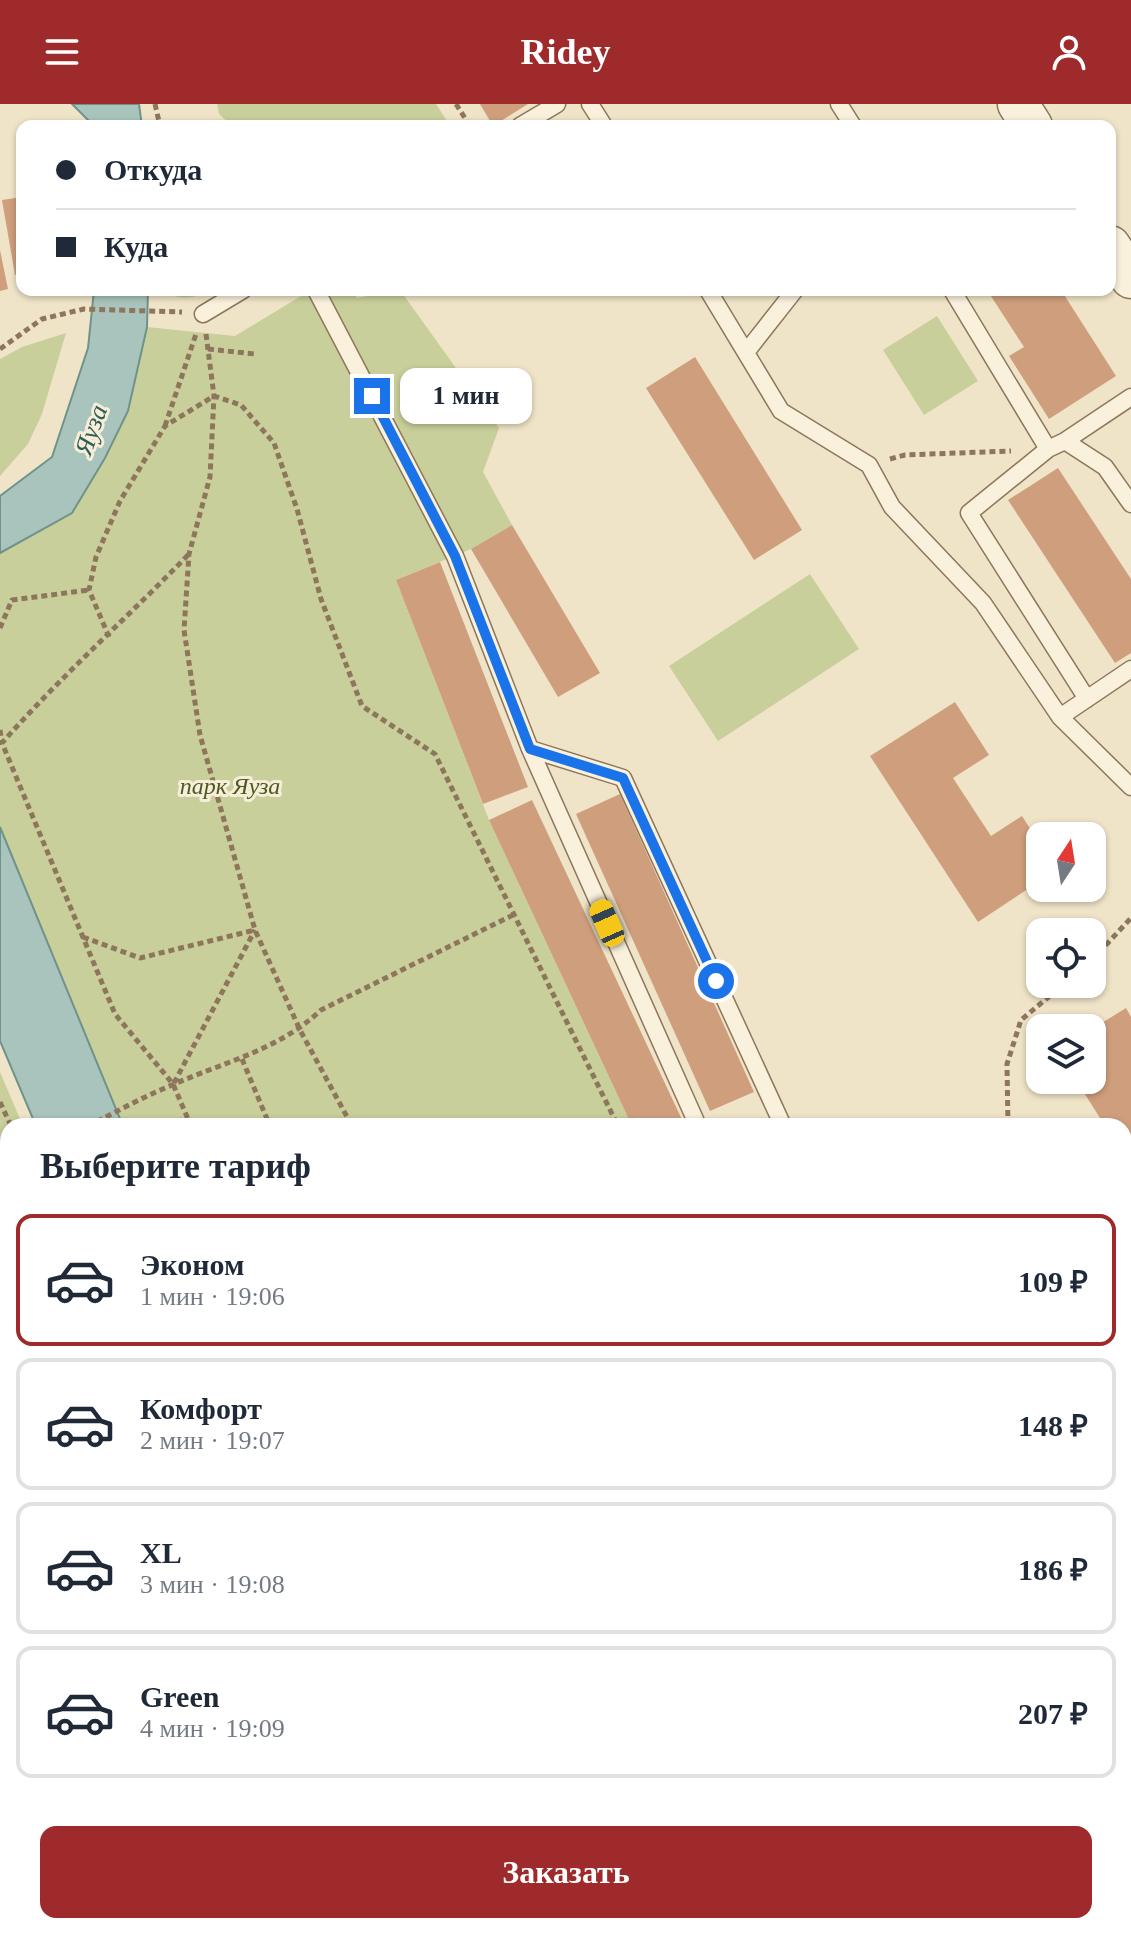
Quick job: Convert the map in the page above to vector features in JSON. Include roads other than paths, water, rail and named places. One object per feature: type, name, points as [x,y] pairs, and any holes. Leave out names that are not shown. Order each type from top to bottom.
[{"type":"street","points":[[1116,255],[1131,278]]},
{"type":"lane","points":[[530,120],[557,104]]},
{"type":"lane","points":[[203,314],[233,296]]},
{"type":"lane","points":[[319,296],[455,556],[530,749],[694,1118]]},
{"type":"lane","points":[[712,296],[781,411],[869,465],[892,507],[983,603],[1060,717],[1131,787]]},
{"type":"lane","points":[[747,351],[790,296]]},
{"type":"lane","points":[[956,296],[1048,449]]},
{"type":"lane","points":[[1087,699],[969,513],[1048,449],[1131,397]]},
{"type":"lane","points":[[1065,441],[1105,467],[1131,504]]},
{"type":"lane","points":[[1060,717],[1131,669]]},
{"type":"lane","points":[[530,749],[623,778],[779,1118]]},
{"type":"lane","points":[[37,1934],[66,1934]]},
{"type":"water","points":[[72,104],[139,104],[141,120],[88,120]]},
{"type":"water","name":"Яуза","points":[[93,296],[148,296],[147,327],[128,411],[105,458],[72,513],[0,553],[0,496],[52,457],[88,348]]},
{"type":"water","points":[[0,827],[120,1118],[33,1118],[0,1041]]},
{"type":"park label","name":"парк Яуза","points":[[230,786]]}]
